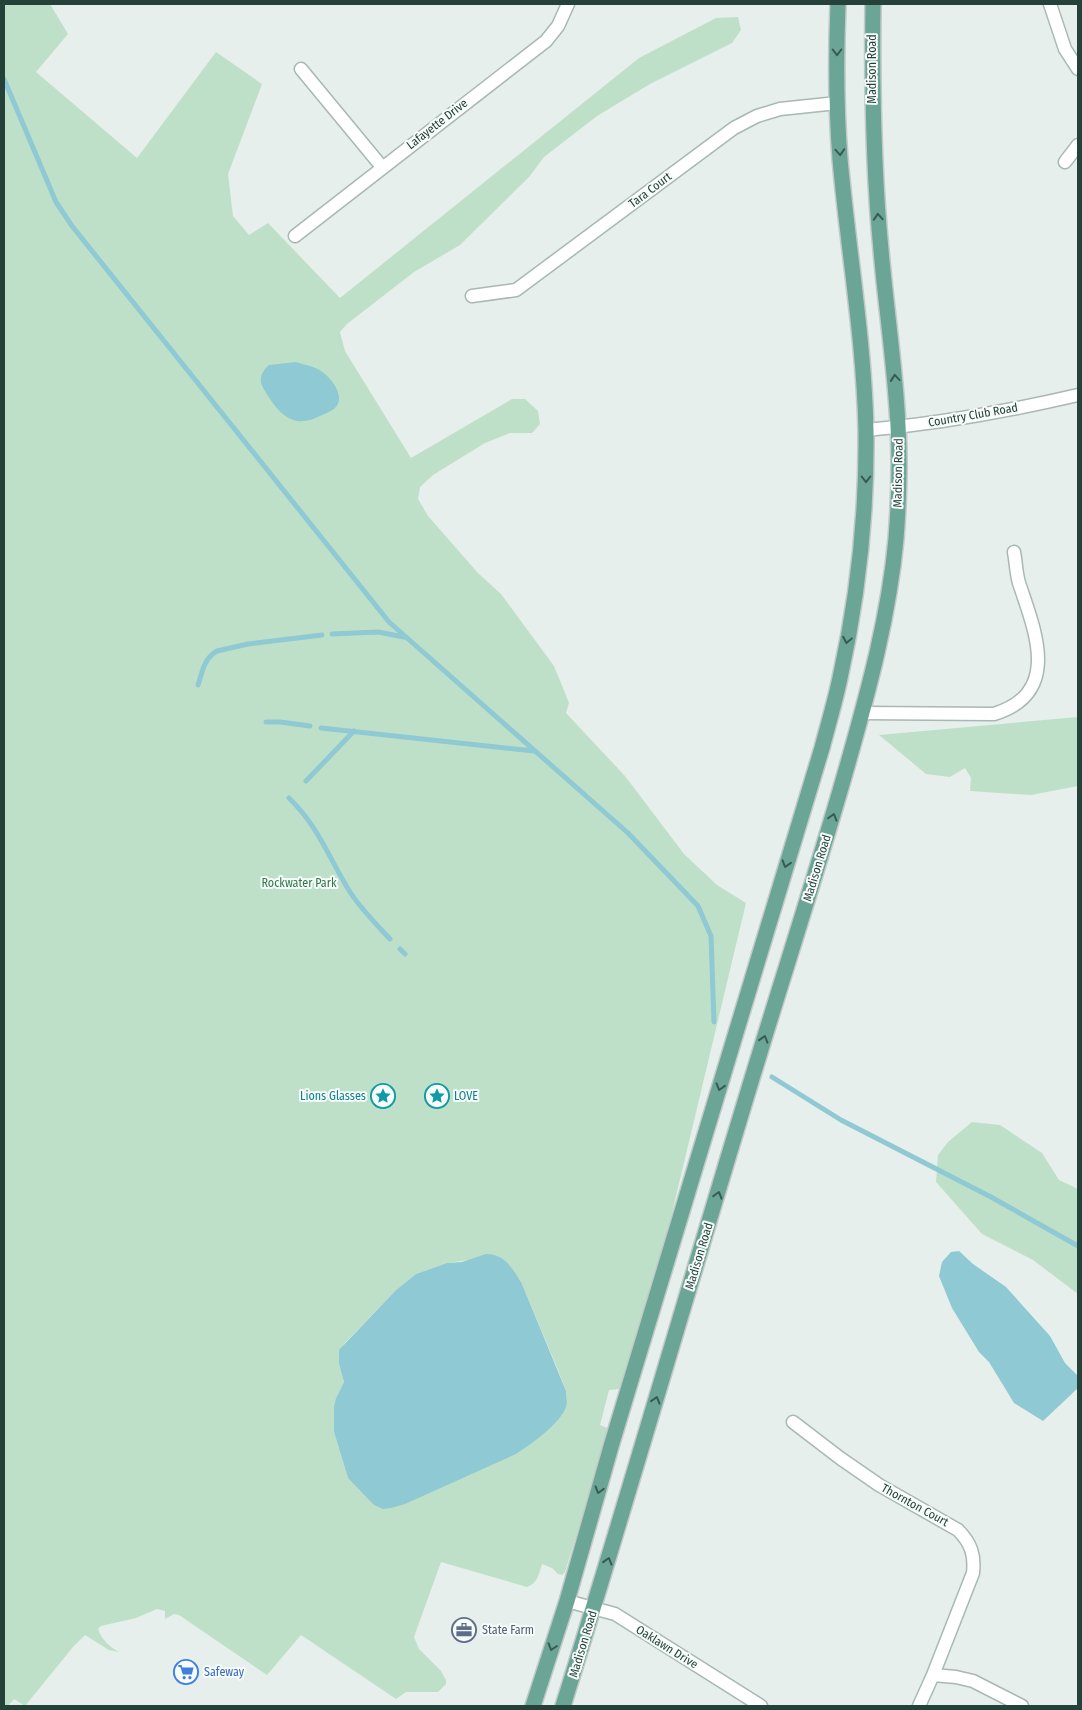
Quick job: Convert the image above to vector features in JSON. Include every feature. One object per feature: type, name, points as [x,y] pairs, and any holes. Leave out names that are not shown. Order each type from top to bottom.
[{"type":"main road","points":[[533,1706],[567,1601],[619,1420],[822,748],[840,678],[854,608],[862,548],[866,488],[866,430],[862,367],[840,158],[837,103],[838,4]]},
{"type":"main road","name":"Madison Road","points":[[563,1706],[760,1052],[831,825],[877,656],[886,611],[896,542],[899,483],[898,427],[895,377],[880,247],[875,172],[872,94],[873,4]]},
{"type":"street","name":"Lafayette Drive","points":[[294,236],[546,41],[558,26],[568,4]]},
{"type":"street","points":[[1050,4],[1065,49],[1078,69]]},
{"type":"street","points":[[301,69],[382,167]]},
{"type":"street","name":"Tara Court","points":[[472,296],[516,290],[734,128],[757,116],[780,109],[837,103]]},
{"type":"street","points":[[1065,162],[1078,145]]},
{"type":"street","name":"Country Club Road","points":[[866,430],[995,412],[1078,394]]},
{"type":"street","points":[[862,712],[994,714],[1007,710],[1019,702],[1030,689],[1036,676],[1038,662],[1031,616],[1018,581],[1014,552]]},
{"type":"street","name":"Thornton Court","points":[[793,1422],[878,1485],[952,1525],[967,1539],[973,1551],[974,1573],[933,1674]]},
{"type":"street","name":"Oaklawn Drive","points":[[567,1601],[615,1614],[761,1706]]},
{"type":"street","points":[[919,1706],[933,1674],[973,1681],[1022,1706]]},
{"type":"green space","name":"Rockwater Park","points":[[4,4],[50,4],[68,34],[36,72],[137,158],[216,52],[262,84],[228,174],[233,216],[249,235],[268,223],[340,298],[639,58],[716,18],[738,17],[741,30],[732,43],[650,84],[597,116],[544,157],[529,177],[460,245],[414,272],[347,324],[340,332],[345,351],[411,458],[512,399],[525,399],[538,411],[540,424],[532,433],[510,433],[485,443],[433,475],[420,487],[418,499],[428,516],[478,573],[501,594],[554,666],[569,703],[566,713],[625,776],[684,854],[717,885],[746,903],[666,1238],[622,1384],[619,1389],[609,1390],[600,1425],[607,1428],[608,1433],[565,1572],[562,1575],[558,1574],[552,1568],[542,1564],[536,1581],[527,1587],[441,1562],[414,1637],[419,1649],[441,1671],[446,1680],[446,1684],[438,1692],[406,1692],[396,1699],[301,1635],[267,1675],[179,1615],[174,1614],[165,1619],[165,1611],[157,1609],[136,1618],[101,1626],[98,1629],[106,1642],[119,1652],[109,1650],[85,1635],[25,1706],[14,1699],[8,1706],[4,1706]],"holes":[[[469,1260],[522,1284],[558,1370],[566,1391],[567,1401],[348,1478],[334,1432],[336,1398],[344,1382],[339,1355],[344,1344],[396,1290],[416,1274],[447,1263]]]},
{"type":"green space","points":[[1078,717],[1078,786],[1031,795],[970,791],[971,778],[965,768],[950,777],[926,774],[879,735]]},
{"type":"green space","points":[[972,1122],[1000,1125],[1042,1153],[1059,1180],[1078,1189],[1078,1294],[1033,1260],[982,1234],[936,1182],[938,1155],[948,1142]]},
{"type":"water","points":[[296,362],[318,369],[330,378],[336,388],[339,399],[334,409],[313,419],[298,421],[287,417],[276,407],[263,387],[262,374],[269,365]]},
{"type":"water","points":[[959,1251],[973,1264],[1006,1287],[1050,1336],[1065,1363],[1078,1376],[1078,1388],[1043,1421],[1014,1403],[952,1308],[939,1276],[942,1262],[951,1252]]},
{"type":"water","points":[[486,1254],[498,1257],[508,1263],[522,1284],[566,1391],[566,1407],[551,1427],[516,1454],[405,1504],[383,1509],[374,1505],[348,1478],[334,1432],[334,1407],[344,1382],[339,1363],[339,1350],[396,1290],[416,1274],[447,1263],[462,1262]]},
{"type":"waterway","points":[[4,79],[56,202],[72,226],[389,622],[628,833],[698,906],[711,936],[714,1022]]},
{"type":"waterway","points":[[332,634],[378,632],[404,637]]},
{"type":"waterway","points":[[198,685],[206,662],[217,651],[248,644],[322,635]]},
{"type":"waterway","points":[[266,722],[310,726]]},
{"type":"waterway","points":[[321,728],[534,751]]},
{"type":"waterway","points":[[306,781],[354,731]]},
{"type":"waterway","points":[[289,798],[316,831],[354,898],[390,939]]},
{"type":"waterway","points":[[400,949],[405,954]]},
{"type":"waterway","points":[[772,1077],[841,1120],[991,1197],[1078,1246]]},
{"type":"place","name":"Lions Glasses","points":[[383,1096]]},
{"type":"place","name":"LOVE","points":[[437,1096]]},
{"type":"place","name":"State Farm","points":[[464,1630]]},
{"type":"place","name":"Safeway","points":[[186,1672]]}]
